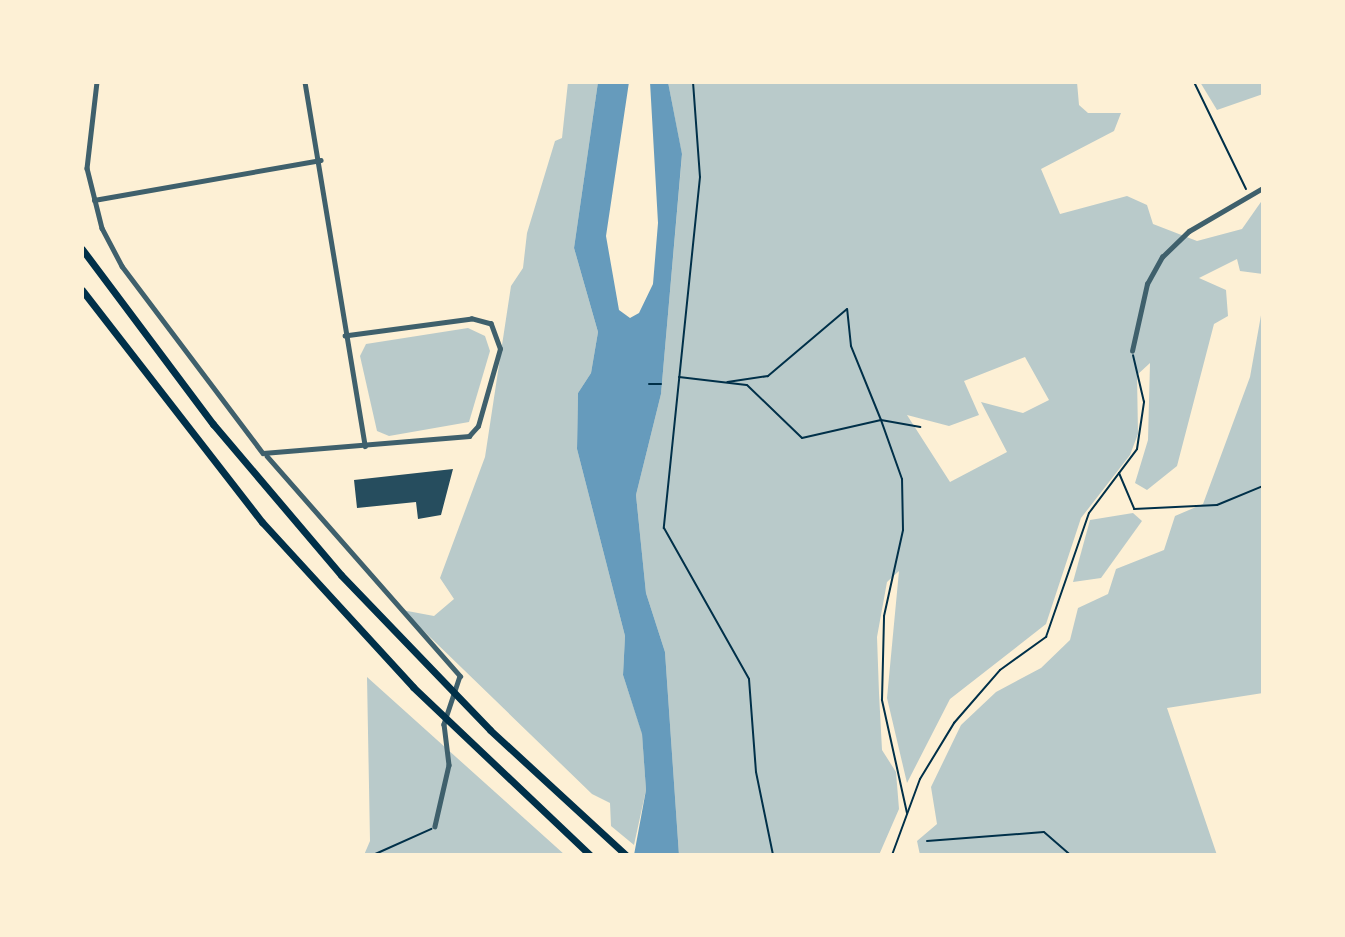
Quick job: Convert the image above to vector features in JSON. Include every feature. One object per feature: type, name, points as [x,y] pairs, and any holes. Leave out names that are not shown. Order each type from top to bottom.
[{"type":"highway","points":[[82,249],[213,424],[386,623],[626,855]]},
{"type":"highway","points":[[82,290],[262,522],[372,643],[590,855]]},
{"type":"street","points":[[97,82],[88,136],[94,200],[122,266],[263,453],[460,676],[444,724],[449,765],[435,826]]},
{"type":"street","points":[[305,82],[321,160],[345,336],[365,446]]},
{"type":"street","points":[[94,200],[321,160]]},
{"type":"street","points":[[1132,351],[1147,284],[1162,257],[1189,231],[1263,188]]},
{"type":"street","points":[[263,453],[365,446],[474,433],[500,349],[491,324],[472,318],[345,336]]},
{"type":"path","points":[[693,82],[700,177],[664,528],[749,679],[756,772],[773,855]]},
{"type":"path","points":[[1194,82],[1250,196]]},
{"type":"path","points":[[727,382],[768,376],[847,309],[851,346],[902,479],[903,530],[884,616],[882,699],[907,813]]},
{"type":"path","points":[[892,855],[920,779],[954,723],[1000,670],[1046,637],[1089,513],[1118,471],[1138,449],[1143,421],[1142,377],[1132,351]]},
{"type":"path","points":[[678,377],[727,382],[762,394],[790,432],[802,438],[881,420],[920,427]]},
{"type":"path","points":[[649,384],[662,384]]},
{"type":"path","points":[[1118,471],[1135,509],[1217,505],[1263,486]]},
{"type":"path","points":[[373,855],[435,826]]},
{"type":"path","points":[[927,841],[1044,832],[1070,855]]},
{"type":"shaded area","points":[[568,82],[598,82],[574,248],[598,332],[591,373],[578,393],[577,449],[625,636],[623,675],[642,733],[646,790],[634,845],[611,826],[610,803],[592,794],[402,610],[434,616],[454,599],[440,578],[485,457],[511,286],[523,268],[527,233],[555,141],[562,138]]},
{"type":"shaded area","points":[[668,82],[1077,82],[1079,105],[1088,113],[1121,113],[1114,131],[1041,169],[1060,214],[1127,196],[1147,205],[1153,224],[1197,241],[1242,229],[1263,199],[1263,274],[1240,271],[1237,259],[1199,278],[1226,290],[1228,316],[1214,324],[1177,466],[1147,490],[1135,483],[1148,440],[1150,363],[1137,375],[1138,434],[1130,455],[1081,518],[1046,624],[950,699],[907,783],[887,698],[899,571],[887,582],[877,637],[882,750],[896,772],[899,809],[879,855],[679,855],[665,652],[646,593],[636,495],[661,394],[682,155]],"holes":[[[1025,357],[1049,400],[1023,413],[981,402],[1007,452],[950,482],[907,415],[949,426],[979,415],[964,381]]]},
{"type":"shaded area","points":[[1200,82],[1263,82],[1263,94],[1217,110]]},
{"type":"shaded area","points":[[1263,304],[1263,693],[1167,708],[1217,855],[920,855],[917,841],[937,824],[931,787],[961,725],[996,692],[1041,668],[1070,640],[1078,608],[1108,594],[1116,569],[1164,550],[1175,516],[1203,504],[1250,377]]},
{"type":"shaded area","points":[[468,328],[485,336],[490,351],[469,422],[389,436],[377,431],[360,356],[366,344]]},
{"type":"shaded area","points":[[1133,513],[1142,521],[1101,578],[1073,582],[1090,520]]},
{"type":"shaded area","points":[[367,677],[565,855],[364,855],[370,841]]},
{"type":"water","points":[[598,82],[629,82],[606,236],[619,310],[630,318],[639,313],[653,284],[658,223],[650,82],[668,82],[682,154],[661,394],[636,495],[646,593],[665,652],[679,855],[634,855],[646,790],[642,734],[623,675],[625,636],[577,449],[578,393],[591,373],[598,332],[574,248]]},
{"type":"building","points":[[453,469],[441,515],[418,519],[416,502],[357,508],[354,480]]}]
